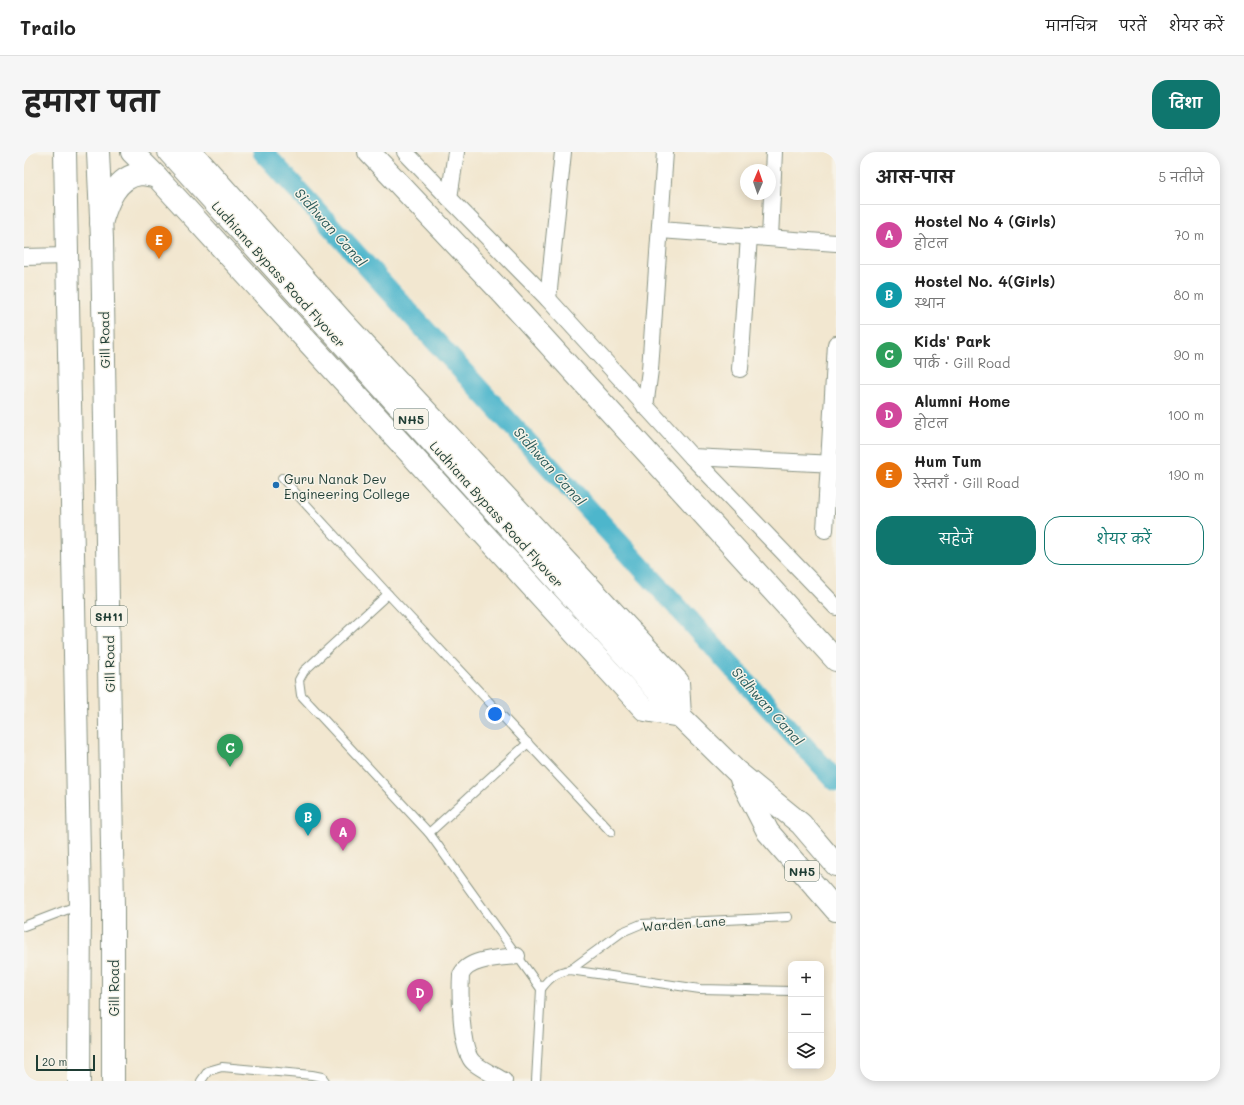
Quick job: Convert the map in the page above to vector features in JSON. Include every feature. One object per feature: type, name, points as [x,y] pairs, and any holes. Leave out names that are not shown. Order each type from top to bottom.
[{"type":"main road","name":"SH11","points":[[64,152],[80,904],[79,1081]]},
{"type":"main road","name":"Gill Road","points":[[98,152],[101,223],[114,907],[113,1081]]},
{"type":"main road","points":[[132,152],[157,177],[646,710],[680,716],[678,682],[343,322],[191,152]]},
{"type":"main road","name":"Ludhiana Bypass Road Flyover","points":[[169,152],[680,716]]},
{"type":"main road","points":[[369,152],[504,295],[836,660]]},
{"type":"main road","points":[[101,223],[110,198],[121,183],[141,174],[157,177]]},
{"type":"main road","name":"NH5","points":[[680,716],[736,771],[801,824],[836,865]]},
{"type":"main road","name":"NH5","points":[[736,771],[768,832],[836,910]]},
{"type":"street","points":[[405,152],[548,299],[645,407],[836,608]]},
{"type":"street","points":[[449,198],[456,152]]},
{"type":"street","points":[[548,299],[563,152]]},
{"type":"street","points":[[645,407],[650,370],[665,152]]},
{"type":"street","points":[[770,238],[774,152]]},
{"type":"street","points":[[660,230],[836,243]]},
{"type":"street","points":[[740,369],[749,236]]},
{"type":"street","points":[[24,257],[67,256]]},
{"type":"street","points":[[825,530],[832,464],[836,344]]},
{"type":"street","points":[[692,457],[832,464]]},
{"type":"street","points":[[504,1081],[473,1062],[466,1044],[462,1020],[461,975],[463,970],[471,964],[517,956]]},
{"type":"lane","points":[[282,478],[388,594],[611,832]]},
{"type":"lane","points":[[388,594],[304,671],[299,680],[301,695],[429,833],[541,989]]},
{"type":"lane","points":[[429,833],[528,744]]},
{"type":"lane","points":[[24,926],[80,904]]},
{"type":"lane","name":"Warden Lane","points":[[570,970],[622,932],[641,924],[788,918]]},
{"type":"lane","points":[[536,1081],[541,989],[549,978],[561,972],[570,970],[700,989],[788,991]]},
{"type":"lane","points":[[201,1081],[208,1071],[222,1067],[312,1074],[322,1076],[325,1081]]},
{"type":"waterway","name":"Sidhwan Canal","points":[[263,152],[836,781]]},
{"type":"place","name":"Hum Tum","points":[[159,259]]},
{"type":"place","name":"Guru Nanak Dev Engineering College","points":[[276,485]]},
{"type":"place","name":"Kids' Park","points":[[230,767]]},
{"type":"place","name":"Hostel No. 4(Girls)","points":[[308,836]]},
{"type":"place","name":"Hostel No 4 (Girls)","points":[[343,851]]},
{"type":"place","name":"Alumni Home","points":[[420,1012]]}]
